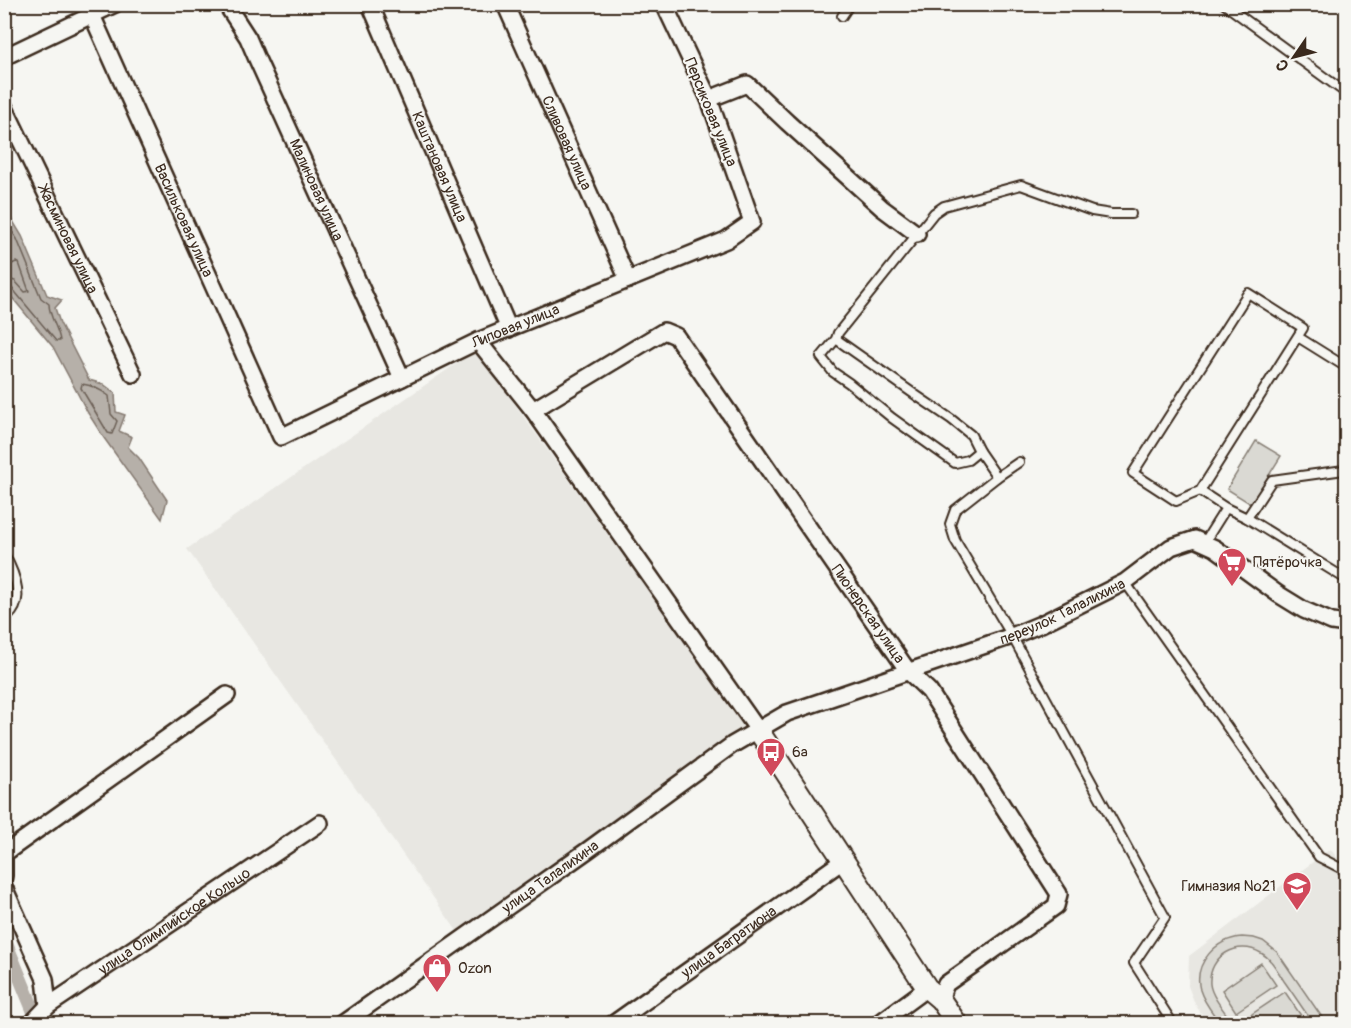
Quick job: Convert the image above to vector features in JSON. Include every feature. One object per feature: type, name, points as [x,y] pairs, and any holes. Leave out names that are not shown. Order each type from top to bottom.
[{"type":"street","points":[[4,57],[89,10],[115,4]]},
{"type":"street","name":"Малиновая улица","points":[[226,4],[248,38],[402,378]]},
{"type":"street","name":"Каштановая улица","points":[[370,4],[509,329]]},
{"type":"street","name":"Сливовая улица","points":[[505,4],[628,280]]},
{"type":"street","name":"Персиковая улица","points":[[664,4],[709,99],[752,222]]},
{"type":"street","name":"Васильковая улица","points":[[89,10],[281,437]]},
{"type":"street","points":[[709,99],[747,84],[882,208],[917,234]]},
{"type":"street","name":"Жасминовая улица","points":[[4,106],[133,374]]},
{"type":"street","name":"Липовая улица","points":[[281,437],[478,341],[726,240],[752,222]]},
{"type":"street","name":"Пионерская улица","points":[[533,410],[664,331],[676,336],[908,671],[929,691],[1059,894],[1056,906],[934,993],[878,1023]]},
{"type":"street","points":[[478,341],[533,410],[758,730],[934,993],[957,1023]]},
{"type":"street","name":"переулок Талалихина","points":[[758,730],[787,713],[1041,624],[1125,582],[1171,547],[1195,539],[1204,543]]},
{"type":"street","points":[[1204,543],[1215,548],[1304,610],[1332,622],[1347,624]]},
{"type":"street","points":[[4,876],[5,853],[227,695]]},
{"type":"street","name":"улица Талалихина","points":[[342,1023],[588,850],[732,745],[758,730]]},
{"type":"street","name":"улица Олимпийское Кольцо","points":[[31,1023],[48,1006],[320,823]]},
{"type":"street","name":"улица Багратиона","points":[[613,1023],[844,860]]},
{"type":"street","points":[[4,886],[45,979],[48,1006]]},
{"type":"lane","points":[[842,16],[850,4]]},
{"type":"lane","points":[[1224,4],[1347,93]]},
{"type":"lane","points":[[979,451],[968,460],[955,463],[832,372],[821,357],[849,318],[934,213],[944,206],[1021,185],[1092,211],[1131,214]]},
{"type":"lane","points":[[1248,293],[1303,328],[1200,491],[1176,501],[1133,473],[1248,293]]},
{"type":"lane","points":[[1298,337],[1347,367]]},
{"type":"lane","points":[[836,339],[971,435],[997,477]]},
{"type":"lane","points":[[1019,462],[955,510],[950,524],[955,540],[1012,636],[1165,917],[1134,963],[1173,1023]]},
{"type":"lane","points":[[1247,518],[1272,480],[1344,470],[1347,467]]},
{"type":"lane","points":[[1200,491],[1347,578]]},
{"type":"lane","points":[[1204,543],[1226,508]]},
{"type":"lane","points":[[4,554],[10,564],[19,596],[13,612],[4,618]]},
{"type":"lane","points":[[1125,582],[1319,857],[1347,871]]},
{"type":"shaded area","points":[[476,350],[747,729],[457,931],[187,549]]},
{"type":"shaded area","points":[[1256,441],[1281,456],[1251,504],[1227,489]]},
{"type":"shaded area","name":"Гимназия №21","points":[[1330,849],[1346,868],[1346,1023],[1207,1023],[1195,1004],[1188,986],[1189,956]]},
{"type":"shaded area","points":[[1242,937],[1263,941],[1277,952],[1326,1023],[1313,1023],[1268,959],[1252,949],[1243,948],[1234,949],[1219,958],[1211,974],[1210,984],[1213,994],[1233,1023],[1220,1023],[1200,990],[1200,971],[1203,962],[1215,948],[1223,942]]},
{"type":"shaded area","points":[[1261,963],[1276,985],[1236,1012],[1222,990]]},
{"type":"shaded area","points":[[1285,992],[1306,1023],[1240,1022]]},
{"type":"water","points":[[5,208],[22,236],[47,295],[62,300],[55,308],[60,323],[89,380],[103,384],[115,393],[116,412],[125,415],[119,431],[132,437],[128,447],[139,458],[167,500],[162,519],[88,413],[53,347],[5,289],[5,256],[9,248],[5,243]]},
{"type":"waterway","points":[[4,939],[39,1024]]},
{"type":"place","name":"Пятёрочка","points":[[1232,588]]},
{"type":"place","name":"6а","points":[[771,778]]},
{"type":"place","name":"Гимназия №21","points":[[1297,912]]},
{"type":"place","name":"Ozon","points":[[437,994]]}]
